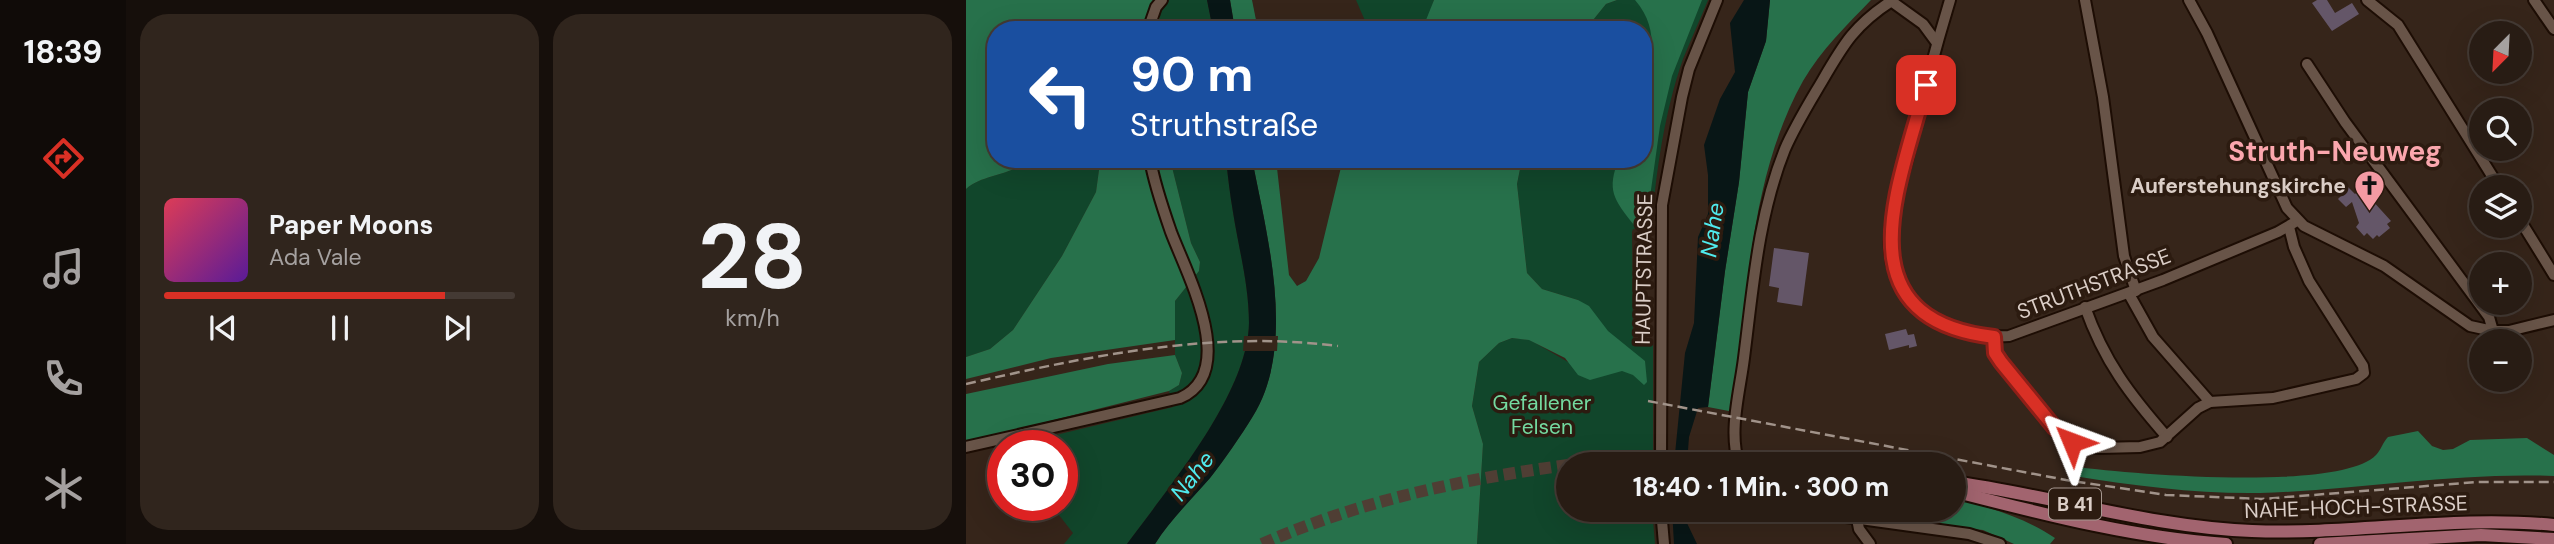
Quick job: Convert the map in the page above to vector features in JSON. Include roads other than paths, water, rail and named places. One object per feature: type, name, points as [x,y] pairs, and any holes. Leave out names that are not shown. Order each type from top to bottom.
[{"type":"main road","name":"NAHE-HOCH-STRASSE","points":[[1966,484],[2221,529],[2309,531],[2480,522],[2554,525]]},
{"type":"main road","name":"NAHE-HOCH-STRASSE","points":[[1966,495],[2105,527],[2164,538],[2226,544]]},
{"type":"main road","name":"NAHE-HOCH-STRASSE","points":[[2320,544],[2461,536],[2554,540]]},
{"type":"street","points":[[1151,21],[1156,7],[1163,0]]},
{"type":"street","name":"HAUPTSTRASSE","points":[[1663,452],[1661,227],[1664,191],[1682,97],[1693,60],[1717,0]]},
{"type":"street","points":[[1738,452],[1735,430],[1759,242],[1777,171],[1796,127],[1859,24],[1892,0],[1923,24],[1937,43]]},
{"type":"street","points":[[1939,0],[1946,13]]},
{"type":"street","name":"STRUTHSTRASSE","points":[[1950,0],[1894,209],[1890,235],[1891,261],[1900,286],[1919,310],[1951,327],[1994,337],[2023,332],[2085,307],[2132,292],[2293,224]]},
{"type":"street","points":[[2085,0],[2103,97],[2124,256],[2132,292],[2153,337],[2210,402]]},
{"type":"street","points":[[1994,337],[1995,353],[2001,362],[2054,427],[2072,442],[2089,447],[2150,445],[2167,437],[2198,408],[2210,402],[2296,394],[2356,379],[2364,373],[2359,359],[2309,281],[2294,247],[2293,224],[2287,208],[2207,33],[2189,0]]},
{"type":"street","points":[[2534,0],[2554,29]]},
{"type":"street","points":[[2375,2],[2398,25],[2492,175]]},
{"type":"street","points":[[2307,64],[2345,121],[2489,317],[2492,329]]},
{"type":"street","points":[[966,447],[1180,398],[1191,393],[1199,382],[1207,352],[1206,331],[1196,290],[1171,232],[1153,168]]},
{"type":"street","points":[[2293,224],[2384,266],[2470,326],[2484,329]]},
{"type":"street","points":[[2531,238],[2554,275]]},
{"type":"street","points":[[2085,307],[2111,367],[2167,437]]},
{"type":"street","points":[[2510,329],[2554,320]]},
{"type":"street","points":[[1662,522],[1664,544]]},
{"type":"street","points":[[1858,522],[1859,529],[1870,544]]},
{"type":"street","points":[[1879,522],[1969,534],[2000,544]]},
{"type":"water","points":[[1207,0],[1230,0],[1234,21],[1211,21]]},
{"type":"water","name":"Nahe","points":[[1744,0],[1770,0],[1766,41],[1748,92],[1739,182],[1708,407],[1698,408],[1689,437],[1688,452],[1675,452],[1685,353],[1694,323],[1698,237],[1708,214],[1708,175],[1704,145],[1720,99],[1735,72],[1730,23]]},
{"type":"water","name":"Nahe","points":[[1227,168],[1254,168],[1275,290],[1274,357],[1266,388],[1253,416],[1227,456],[1155,544],[1127,544],[1203,439],[1235,380],[1245,351],[1249,323],[1247,295]]},
{"type":"water","points":[[1673,522],[1686,522],[1697,544],[1674,544]]},
{"type":"tunnel","points":[[1262,544],[1336,515],[1412,494],[1490,477],[1556,467]]},
{"type":"railway","points":[[966,384],[1105,355],[1197,344],[1244,341],[1338,346]]},
{"type":"railway","points":[[1648,401],[2066,480],[2166,495],[2262,499],[2478,482],[2554,482]]},
{"type":"place","name":"Auferstehungskirche","points":[[2369,213]]},
{"type":"district","name":"Struth-Neuweg","points":[[2335,151]]},
{"type":"park label","name":"Gefallener Felsen","points":[[1542,415]]}]
